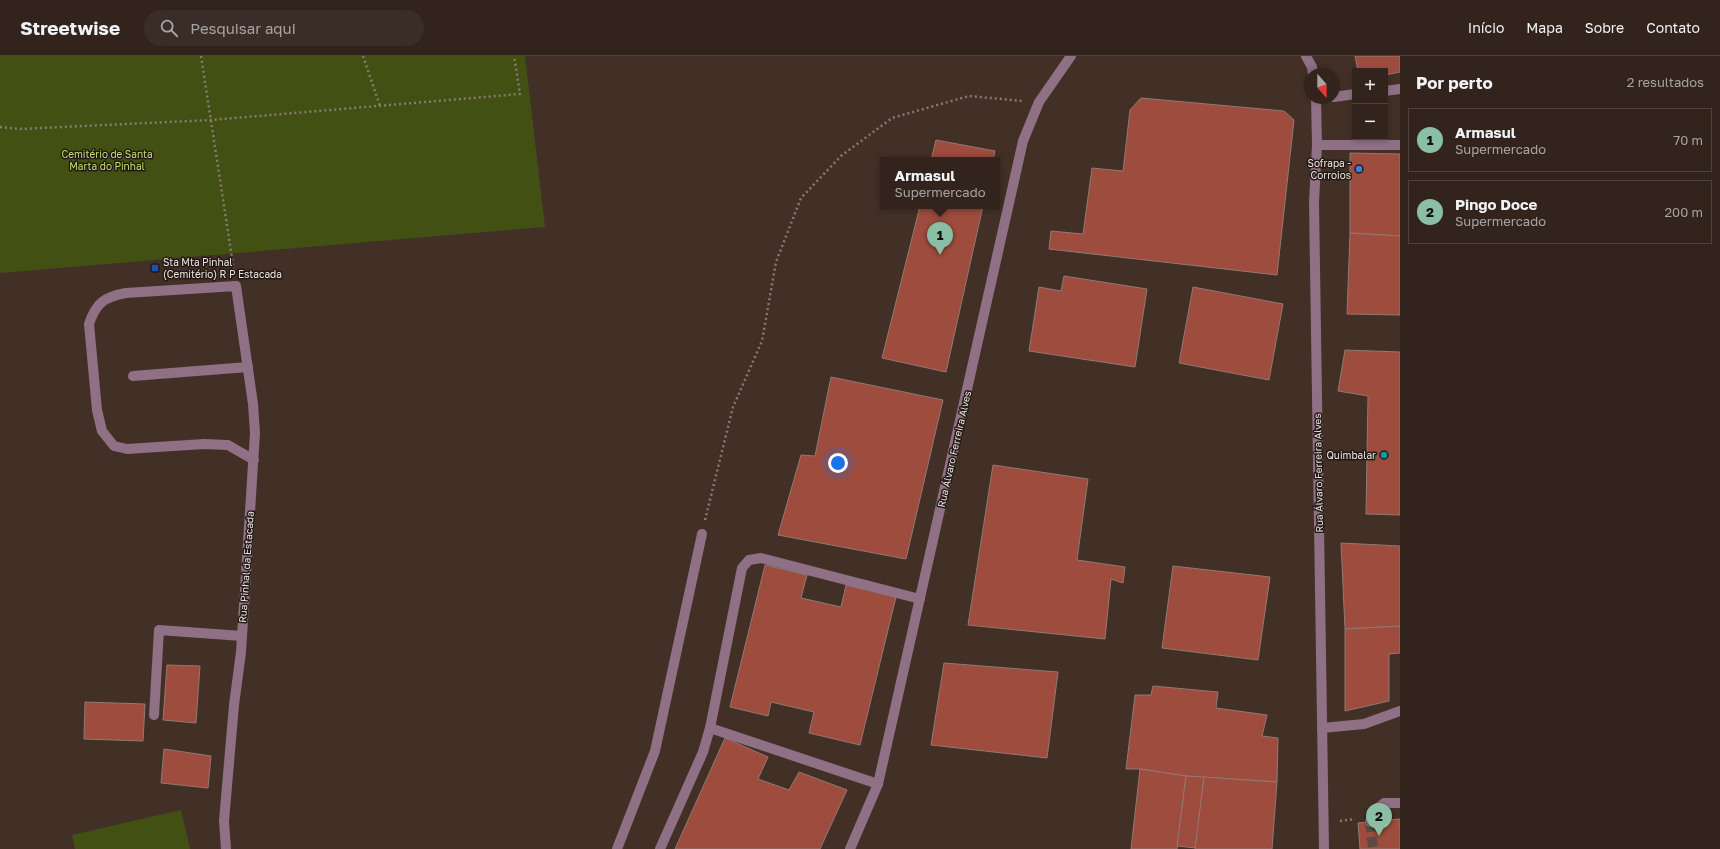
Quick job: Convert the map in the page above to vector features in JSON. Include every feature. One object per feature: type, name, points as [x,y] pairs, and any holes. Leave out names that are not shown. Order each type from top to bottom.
[{"type":"street","name":"Rua Álvaro Ferreira Alves","points":[[850,849],[878,784],[1023,141],[1039,102],[1071,56]]},
{"type":"street","points":[[1306,56],[1312,68]]},
{"type":"street","points":[[1388,91],[1400,89]]},
{"type":"street","points":[[1340,95],[1352,94]]},
{"type":"street","name":"Rua Álvaro Ferreira Alves","points":[[1318,104],[1314,202],[1324,849]]},
{"type":"street","points":[[1317,145],[1400,144]]},
{"type":"street","points":[[236,286],[114,295],[101,302],[93,312],[89,324],[97,410],[102,431],[114,446],[127,449],[204,444],[228,445],[254,460]]},
{"type":"street","name":"Rua Pinhal da Estacada","points":[[226,849],[224,821],[242,636],[255,433],[248,367],[236,286]]},
{"type":"street","points":[[133,376],[248,367]]},
{"type":"street","points":[[617,849],[655,751],[702,534]]},
{"type":"street","points":[[660,849],[703,752],[710,728],[742,568],[749,560],[761,558],[920,599]]},
{"type":"street","points":[[154,715],[159,630],[242,636]]},
{"type":"street","points":[[1322,728],[1364,724],[1400,711]]},
{"type":"street","points":[[710,728],[878,784]]},
{"type":"street","points":[[1370,822],[1373,812],[1384,803],[1400,803]]},
{"type":"path","points":[[201,56],[236,286]]},
{"type":"path","points":[[363,56],[380,106]]},
{"type":"path","points":[[0,127],[18,129],[211,120],[520,94],[514,56]]},
{"type":"path","points":[[702,534],[733,407],[762,341],[776,262],[801,198],[841,156],[892,118],[969,96],[1039,102]]},
{"type":"green space","name":"Cemitério de Santa Marta do Pinhal","points":[[0,56],[525,56],[545,227],[0,273]]},
{"type":"green space","points":[[181,810],[190,849],[75,849],[72,835]]},
{"type":"building","points":[[1355,56],[1400,56],[1400,72],[1388,74],[1388,68],[1357,68]]},
{"type":"building","points":[[1141,98],[1284,111],[1294,120],[1277,275],[1049,249],[1051,231],[1083,234],[1092,168],[1123,171],[1130,110]]},
{"type":"building","points":[[936,140],[995,151],[994,157],[932,157]]},
{"type":"building","points":[[1350,153],[1400,154],[1400,236],[1350,233]]},
{"type":"building","points":[[919,209],[982,209],[946,372],[882,358]]},
{"type":"building","points":[[1350,233],[1400,236],[1400,315],[1347,314]]},
{"type":"building","points":[[1064,276],[1147,289],[1135,367],[1029,351],[1039,287],[1061,291]]},
{"type":"building","points":[[1193,287],[1283,304],[1269,380],[1179,363]]},
{"type":"building","name":"Quimbalar","points":[[1345,350],[1400,352],[1400,515],[1366,514],[1368,396],[1338,391]]},
{"type":"building","points":[[831,377],[943,400],[906,559],[778,535],[801,455],[815,456]]},
{"type":"building","points":[[993,465],[1088,479],[1077,560],[1125,567],[1123,583],[1111,579],[1105,639],[968,625]]},
{"type":"building","points":[[1341,543],[1400,546],[1400,626],[1345,629]]},
{"type":"building","points":[[765,565],[807,575],[801,598],[841,607],[846,585],[896,597],[860,745],[809,733],[814,712],[771,702],[768,716],[730,707]]},
{"type":"building","points":[[1173,566],[1270,577],[1258,660],[1162,648]]},
{"type":"building","points":[[1400,626],[1400,653],[1389,654],[1389,701],[1345,711],[1345,629]]},
{"type":"building","points":[[944,663],[1058,672],[1047,758],[931,745]]},
{"type":"building","points":[[167,665],[200,666],[196,723],[163,720]]},
{"type":"building","points":[[1153,686],[1218,692],[1216,708],[1267,715],[1262,736],[1278,738],[1277,782],[1186,776],[1140,769],[1126,769],[1135,695],[1151,695]]},
{"type":"building","points":[[85,702],[145,704],[143,741],[84,739]]},
{"type":"building","points":[[725,738],[768,757],[758,779],[789,790],[799,772],[847,790],[820,849],[675,849]]},
{"type":"building","points":[[164,749],[211,756],[208,788],[161,783]]},
{"type":"building","points":[[1140,769],[1186,776],[1177,849],[1131,849]]},
{"type":"building","points":[[1186,776],[1204,777],[1196,848],[1177,846]]},
{"type":"building","points":[[1204,777],[1277,782],[1272,849],[1195,849]]},
{"type":"building","points":[[1400,819],[1400,849],[1360,849],[1358,823]]},
{"type":"tunnel","points":[[1370,822],[1373,849]]},
{"type":"place","name":"Sofrapa - Corroios","points":[[1359,169]]},
{"type":"place","name":"Armasul","points":[[940,255]]},
{"type":"place","name":"Sta Mta Pinhal (Cemitério) R P Estacada","points":[[155,268]]},
{"type":"place","name":"Quimbalar","points":[[1384,455]]},
{"type":"place","name":"Pingo Doce","points":[[1379,836]]}]
